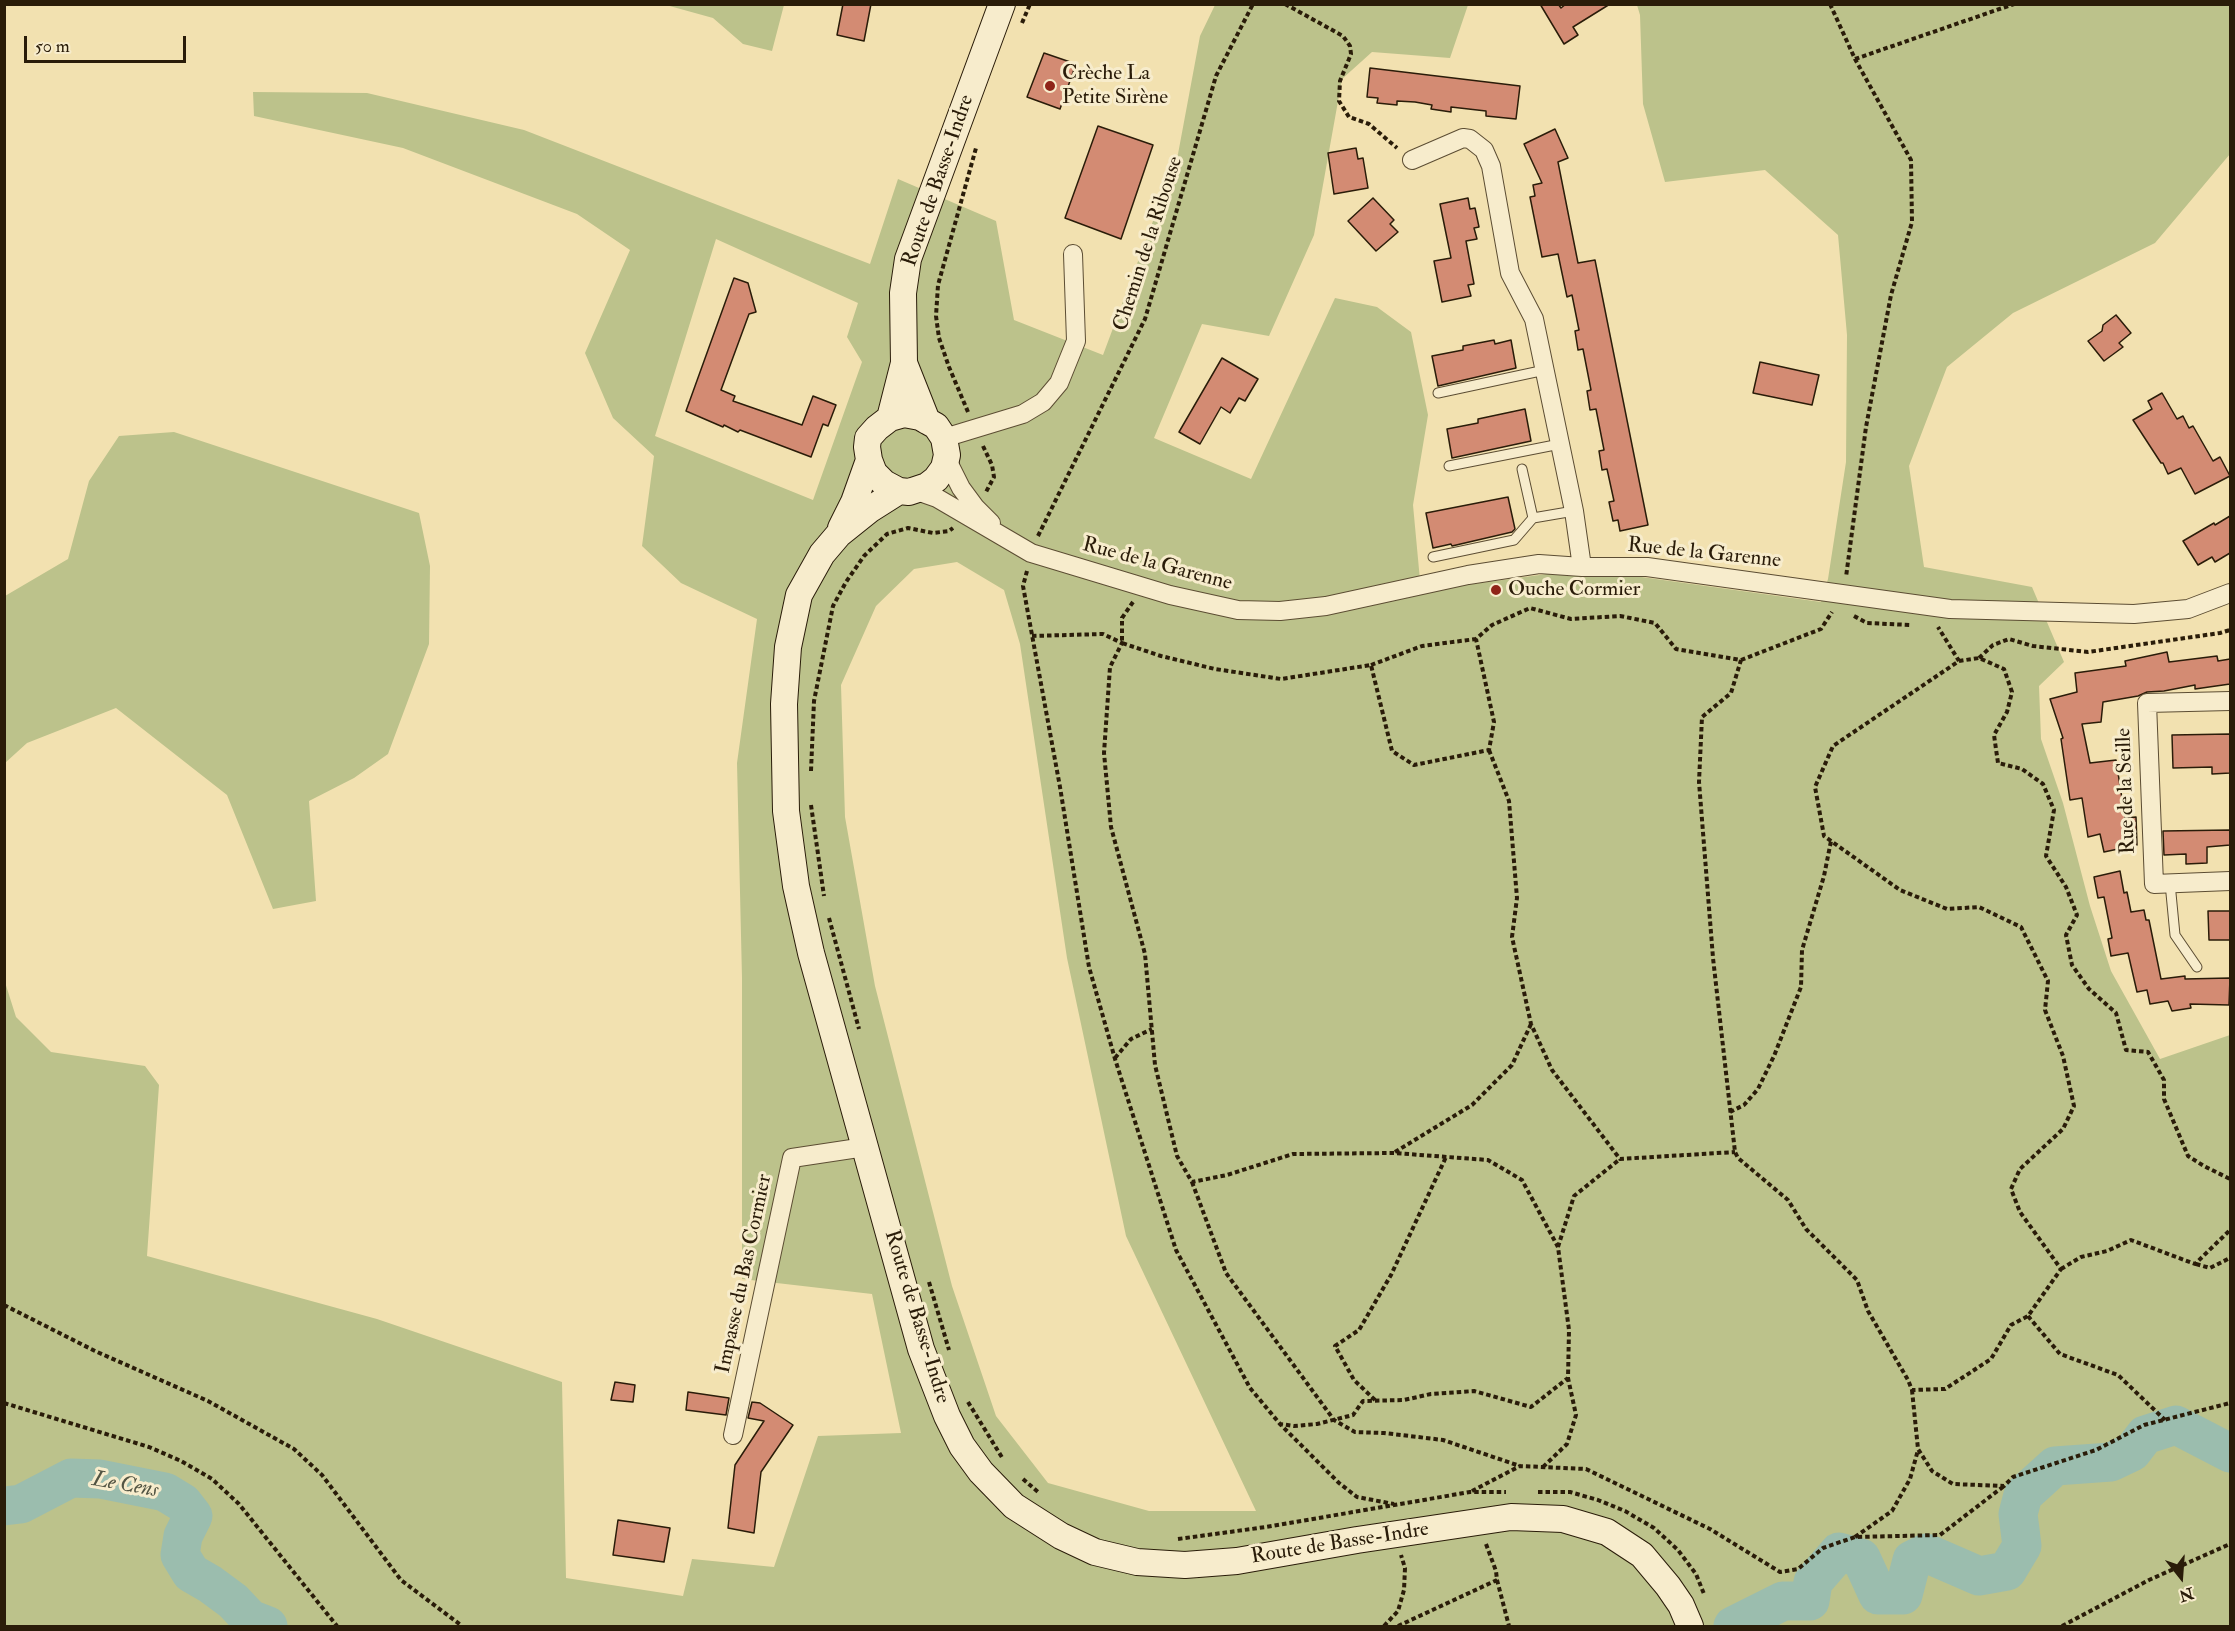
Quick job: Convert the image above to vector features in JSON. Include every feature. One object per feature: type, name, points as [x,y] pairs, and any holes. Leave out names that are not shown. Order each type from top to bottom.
[{"type":"main road","name":"Route de Basse-Indre","points":[[890,418],[903,363],[903,293],[908,259],[1002,4]]},
{"type":"main road","name":"Route de Basse-Indre","points":[[903,363],[939,439]]},
{"type":"main road","points":[[904,414],[920,417],[939,439],[944,468],[927,486],[908,491],[884,483],[874,473],[869,460],[868,438],[890,418],[904,414]]},
{"type":"main road","name":"Route de Basse-Indre","points":[[839,534],[854,502],[869,460]]},
{"type":"main road","name":"Route de Basse-Indre","points":[[908,491],[869,510],[839,534],[822,554],[799,595],[788,647],[783,704],[786,811],[803,920],[865,1147],[921,1349],[947,1416],[962,1446],[981,1472],[1014,1506],[1061,1536],[1095,1552],[1137,1562],[1185,1565],[1237,1561],[1511,1517],[1563,1519],[1607,1532],[1642,1556],[1681,1605],[1689,1625]]},
{"type":"street","points":[[1412,160],[1463,138],[1470,139],[1484,150],[1491,166],[1510,273],[1534,319],[1574,511],[1582,567]]},
{"type":"street","points":[[939,439],[1023,414],[1043,402],[1059,383],[1076,341],[1072,254]]},
{"type":"street","name":"Rue de la Garenne","points":[[939,439],[971,512]]},
{"type":"street","name":"Rue de la Garenne","points":[[908,491],[937,498],[971,512],[1004,537],[1031,553],[1170,595],[1238,610],[1280,611],[1326,606],[1468,575],[1539,564],[1582,567],[1647,567],[1950,609],[2134,614],[2188,609],[2230,593]]},
{"type":"street","name":"Rue de la Seille","points":[[2170,883],[2154,884],[2147,703],[2230,702]]},
{"type":"street","points":[[2170,883],[2230,881]]},
{"type":"street","name":"Impasse du Bas Cormier","points":[[733,1436],[792,1158],[865,1147]]},
{"type":"lane","points":[[1438,393],[1545,370]]},
{"type":"lane","points":[[1449,466],[1560,444]]},
{"type":"lane","points":[[1522,469],[1533,518]]},
{"type":"lane","points":[[1433,557],[1514,540],[1533,518],[1574,511]]},
{"type":"lane","points":[[2170,883],[2175,935],[2197,967]]},
{"type":"path","points":[[1022,24],[1030,4]]},
{"type":"path","name":"Chemin de la Ribouse","points":[[1253,4],[1216,76],[1145,319],[1039,535],[1031,553],[1023,586],[1060,787],[1089,967],[1115,1059],[1176,1250],[1250,1388],[1280,1424],[1339,1483],[1357,1497],[1399,1504]]},
{"type":"path","points":[[1285,4],[1343,36],[1350,46],[1351,54],[1340,81],[1339,101],[1349,117],[1369,124],[1412,160]]},
{"type":"path","points":[[1830,4],[1855,59],[1911,160],[1912,222],[1891,295],[1866,426],[1844,594],[1847,613],[1867,623],[1916,626]]},
{"type":"path","points":[[1855,59],[2014,4]]},
{"type":"path","points":[[810,782],[814,701],[833,606],[846,582],[864,556],[887,534],[908,528],[933,533],[949,531],[971,512],[994,477],[992,465],[949,367],[939,338],[936,316],[939,285],[979,138]]},
{"type":"path","points":[[987,490],[994,498]]},
{"type":"path","points":[[1031,530],[1050,539]]},
{"type":"path","points":[[1143,587],[1122,618],[1122,643],[1110,667],[1104,753],[1111,828],[1145,954],[1155,1065],[1177,1156],[1192,1182],[1227,1273],[1334,1420],[1355,1432],[1443,1440],[1520,1466],[1586,1469],[1710,1529],[1779,1572],[1798,1569],[1823,1548],[1855,1537],[1892,1512],[1910,1479],[1918,1449],[1912,1390],[1869,1311],[1857,1280],[1806,1229],[1788,1200],[1738,1158],[1735,1152],[1713,958],[1698,782],[1702,717],[1731,693],[1741,660]]},
{"type":"path","points":[[1032,636],[1102,634],[1161,656],[1215,669],[1281,680],[1371,665],[1422,646],[1476,639],[1492,625],[1530,608],[1571,619],[1620,616],[1655,623],[1676,649],[1741,660],[1821,629],[1844,594]]},
{"type":"path","points":[[1927,626],[1938,626],[1959,661]]},
{"type":"path","points":[[1979,658],[1993,645],[2009,639],[2032,646],[2088,652],[2230,630]]},
{"type":"path","points":[[1476,639],[1494,722],[1489,750],[1509,801],[1517,898],[1512,938],[1531,1024],[1552,1070],[1620,1158]]},
{"type":"path","points":[[2061,1269],[2020,1212],[2011,1189],[2020,1170],[2063,1129],[2074,1106],[2063,1056],[2045,1010],[2048,981],[2021,927],[1979,907],[1947,909],[1900,890],[1824,836],[1815,787],[1833,746],[1959,661],[1979,658],[2004,669],[2012,692],[2007,712],[1994,735],[1998,763],[2022,769],[2043,784],[2054,810],[2046,856],[2066,887],[2078,915],[2066,935],[2072,965],[2089,989],[2116,1013],[2126,1050],[2148,1052],[2164,1080],[2164,1099],[2188,1156],[2230,1179]]},
{"type":"path","points":[[1371,665],[1392,751],[1414,765],[1489,750]]},
{"type":"path","points":[[810,794],[825,901]]},
{"type":"path","points":[[1730,1112],[1744,1105],[1758,1089],[1774,1056],[1801,987],[1802,950],[1824,876],[1831,841]]},
{"type":"path","points":[[828,913],[862,1041]]},
{"type":"path","points":[[1394,1153],[1472,1106],[1512,1065],[1531,1024]]},
{"type":"path","points":[[1115,1059],[1131,1039],[1152,1029]]},
{"type":"path","points":[[1558,1247],[1574,1196],[1620,1158],[1735,1152]]},
{"type":"path","points":[[1192,1182],[1293,1154],[1394,1153],[1488,1161],[1522,1180],[1558,1247],[1569,1330],[1568,1378],[1576,1415],[1567,1443],[1543,1467]]},
{"type":"path","points":[[1376,1401],[1354,1380],[1335,1346],[1359,1330],[1391,1275],[1446,1157]]},
{"type":"path","points":[[2195,1264],[2230,1230]]},
{"type":"path","points":[[1912,1390],[1945,1389],[1991,1359],[2011,1325],[2028,1316],[2061,1269],[2081,1257],[2107,1251],[2131,1240],[2210,1268],[2230,1258]]},
{"type":"path","points":[[928,1277],[950,1354]]},
{"type":"path","points":[[4,1305],[95,1351],[208,1401],[294,1449],[322,1475],[401,1580],[462,1626]]},
{"type":"path","points":[[2028,1316],[2060,1354],[2118,1375],[2165,1420]]},
{"type":"path","points":[[1280,1424],[1306,1425],[1353,1415],[1363,1401],[1404,1400],[1431,1394],[1474,1391],[1531,1407],[1568,1378]]},
{"type":"path","points":[[965,1397],[1006,1465]]},
{"type":"path","points":[[4,1403],[149,1448],[181,1461],[212,1479],[239,1504],[337,1626]]},
{"type":"path","points":[[1855,1537],[1940,1535],[2013,1477],[2096,1450],[2144,1425],[2230,1403]]},
{"type":"path","points":[[1918,1449],[1932,1471],[1953,1484],[2004,1486]]},
{"type":"path","points":[[1470,1492],[1520,1466]]},
{"type":"path","points":[[1022,1478],[1047,1498]]},
{"type":"path","points":[[1172,1539],[1191,1539],[1470,1492],[1512,1492]]},
{"type":"path","points":[[1535,1492],[1570,1492],[1598,1500],[1625,1511],[1654,1528],[1678,1550],[1696,1574],[1706,1600]]},
{"type":"path","points":[[1384,1626],[1398,1611],[1404,1590],[1405,1568],[1394,1535]]},
{"type":"path","points":[[1485,1542],[1496,1571],[1509,1626]]},
{"type":"path","points":[[2062,1626],[2149,1580],[2230,1544]]},
{"type":"path","points":[[1398,1626],[1497,1580]]},
{"type":"green space","points":[[666,5],[784,5],[772,51],[743,44],[713,18]]},
{"type":"green space","points":[[1215,5],[1468,5],[1450,58],[1372,52],[1342,79],[1314,235],[1269,336],[1202,324],[1154,438],[1251,479],[1335,298],[1377,307],[1411,332],[1428,415],[1413,505],[1421,591],[1584,569],[1821,602],[1828,579],[1846,462],[1847,335],[1838,235],[1765,170],[1665,182],[1643,104],[1640,15],[1637,5],[2230,5],[2230,154],[2155,243],[2013,313],[1947,367],[1909,466],[1924,567],[2032,587],[2064,662],[2039,686],[2041,739],[2063,803],[2090,906],[2111,971],[2160,1059],[2230,1035],[2230,1626],[5,1626],[4,979],[16,1017],[51,1052],[145,1066],[159,1085],[147,1256],[377,1319],[562,1382],[566,1578],[683,1596],[692,1559],[774,1567],[818,1436],[901,1433],[872,1294],[742,1279],[742,978],[737,763],[757,619],[681,583],[642,546],[654,456],[613,418],[585,353],[630,250],[577,214],[403,148],[254,116],[253,92],[367,93],[524,130],[870,264],[898,179],[996,221],[1014,320],[1103,355],[1178,154],[1200,36]],"holes":[[[716,239],[858,303],[847,337],[862,362],[813,500],[655,436]],[[957,562],[1004,590],[1020,644],[1067,958],[1126,1236],[1256,1511],[1149,1511],[1048,1483],[996,1416],[952,1286],[875,986],[845,817],[841,685],[876,606],[914,569]]]},
{"type":"green space","points":[[174,432],[419,513],[430,566],[429,644],[388,754],[354,778],[309,801],[316,901],[273,909],[227,795],[116,708],[27,743],[5,763],[5,596],[68,559],[89,481],[119,436]]},
{"type":"building","points":[[843,4],[871,4],[864,41],[837,35]]},
{"type":"building","points":[[1540,4],[1558,4],[1561,8],[1566,4],[1610,4],[1573,27],[1578,35],[1564,44]]},
{"type":"building","name":"Crèche La Petite Sirène","points":[[1044,53],[1076,64],[1060,109],[1027,97]]},
{"type":"building","points":[[1370,68],[1520,86],[1516,119],[1486,116],[1486,111],[1451,107],[1451,112],[1431,109],[1432,105],[1415,102],[1397,101],[1397,105],[1377,103],[1378,98],[1367,97]]},
{"type":"building","points":[[1098,126],[1153,145],[1121,239],[1065,218]]},
{"type":"building","points":[[1555,129],[1568,158],[1558,162],[1578,263],[1595,260],[1648,525],[1620,531],[1618,520],[1613,521],[1609,502],[1614,501],[1607,469],[1602,470],[1599,451],[1604,450],[1596,409],[1590,410],[1587,391],[1591,390],[1583,349],[1578,350],[1575,331],[1579,330],[1572,295],[1567,297],[1558,254],[1542,257],[1530,197],[1535,196],[1533,185],[1542,183],[1524,144]]},
{"type":"building","points":[[1356,148],[1358,159],[1363,158],[1368,188],[1334,194],[1328,153]]},
{"type":"building","points":[[1373,198],[1394,220],[1390,224],[1398,232],[1376,251],[1348,221]]},
{"type":"building","points":[[1468,198],[1470,209],[1475,208],[1479,227],[1474,228],[1477,239],[1466,241],[1474,284],[1468,285],[1471,296],[1442,302],[1434,261],[1451,258],[1440,204]]},
{"type":"building","points":[[734,278],[748,283],[756,312],[749,314],[721,390],[735,396],[733,401],[802,425],[813,396],[836,405],[828,426],[823,424],[811,457],[740,430],[738,432],[724,425],[723,427],[686,411]]},
{"type":"building","points":[[2116,315],[2131,333],[2119,343],[2123,347],[2104,361],[2088,341],[2102,331],[2103,325]]},
{"type":"building","points":[[1494,340],[1495,344],[1511,340],[1516,368],[1438,386],[1432,356],[1463,350],[1463,346]]},
{"type":"building","points":[[1222,358],[1258,379],[1245,401],[1239,398],[1230,413],[1221,407],[1200,444],[1179,432]]},
{"type":"building","points":[[1760,362],[1819,375],[1812,405],[1753,393]]},
{"type":"building","points":[[2162,393],[2177,419],[2183,416],[2189,428],[2193,426],[2213,461],[2220,457],[2230,476],[2195,494],[2181,468],[2168,474],[2133,420],[2152,409],[2148,401]]},
{"type":"building","points":[[1525,409],[1531,441],[1452,458],[1447,429],[1478,423],[1478,419]]},
{"type":"building","points":[[1508,497],[1515,529],[1512,532],[1452,546],[1451,544],[1433,548],[1426,513]]},
{"type":"building","points":[[2230,516],[2230,553],[2215,562],[2212,557],[2198,565],[2183,541]]},
{"type":"building","points":[[2167,652],[2169,662],[2217,656],[2218,661],[2230,659],[2230,684],[2195,689],[2195,685],[2147,692],[2138,696],[2103,702],[2101,722],[2082,724],[2090,763],[2116,760],[2125,818],[2136,817],[2137,845],[2104,852],[2100,834],[2088,837],[2082,798],[2070,800],[2061,739],[2063,738],[2050,699],[2077,692],[2075,673],[2126,666],[2125,661]]},
{"type":"building","points":[[2230,734],[2230,773],[2212,774],[2212,767],[2173,768],[2172,735]]},
{"type":"building","points":[[2230,830],[2230,845],[2207,847],[2207,863],[2186,864],[2186,854],[2164,855],[2163,831]]},
{"type":"building","points":[[2120,871],[2124,893],[2127,892],[2131,912],[2144,910],[2146,920],[2149,920],[2161,979],[2185,976],[2185,979],[2230,978],[2229,1005],[2190,1004],[2191,1008],[2172,1011],[2168,1001],[2150,1004],[2147,990],[2137,992],[2128,953],[2111,956],[2108,939],[2112,938],[2104,897],[2098,898],[2094,877]]},
{"type":"building","points":[[2208,911],[2230,911],[2230,940],[2209,940]]},
{"type":"building","points":[[615,1382],[635,1385],[633,1402],[611,1400]]},
{"type":"building","points":[[688,1392],[729,1398],[726,1415],[686,1410]]},
{"type":"building","points":[[752,1402],[760,1403],[793,1425],[761,1472],[754,1533],[728,1528],[735,1465],[764,1421],[748,1418]]},
{"type":"building","points":[[618,1520],[670,1528],[664,1562],[613,1555]]},
{"type":"waterway","name":"Le Cens","points":[[1733,1626],[1783,1601],[1810,1601],[1813,1582],[1839,1552],[1861,1558],[1878,1595],[1903,1595],[1912,1560],[1926,1553],[1979,1576],[2007,1571],[2022,1546],[2018,1514],[2023,1495],[2055,1466],[2111,1462],[2132,1452],[2145,1435],[2176,1425],[2230,1453]]},
{"type":"waterway","name":"Le Cens","points":[[4,1506],[21,1504],[71,1478],[100,1479],[165,1492],[183,1503],[193,1516],[183,1536],[180,1555],[191,1573],[233,1601],[250,1619],[268,1626]]},
{"type":"place","name":"Crèche La Petite Sirène","points":[[1050,86]]},
{"type":"place","name":"Ouche Cormier","points":[[1496,590]]}]
